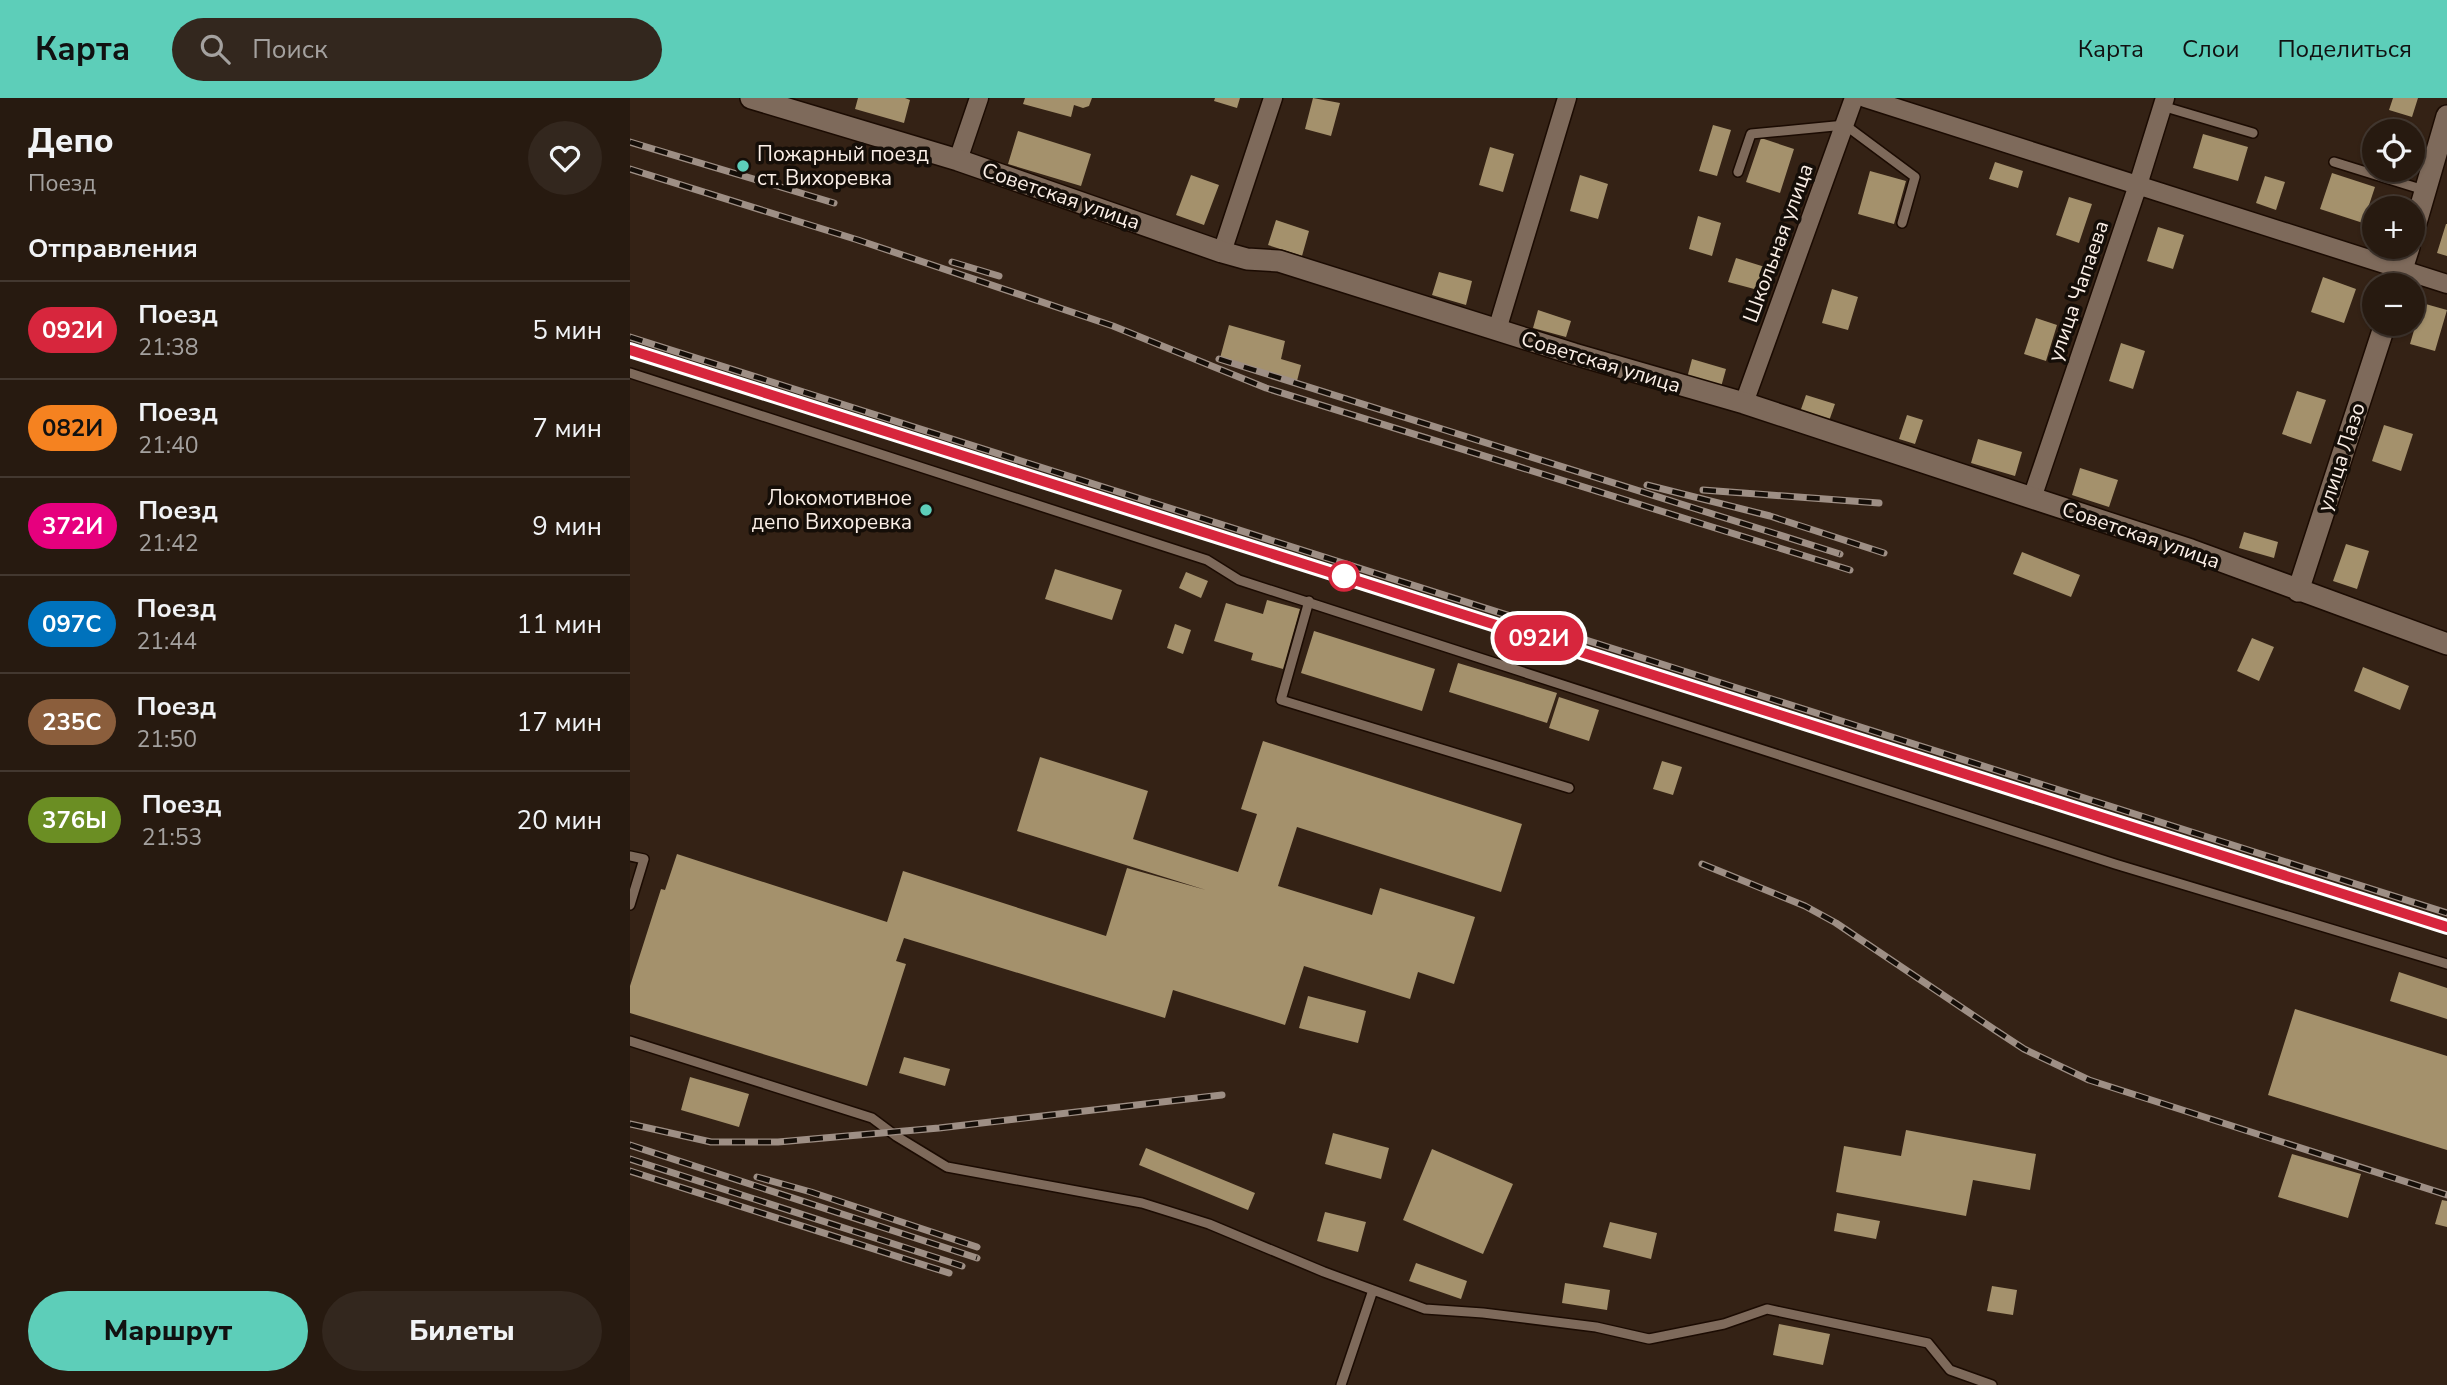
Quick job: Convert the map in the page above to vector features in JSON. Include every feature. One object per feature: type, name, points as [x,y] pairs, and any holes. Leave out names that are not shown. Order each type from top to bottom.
[{"type":"street","name":"Советская улица","points":[[751,98],[958,160],[1222,252],[1247,259],[1279,261],[1497,330],[1744,403],[2191,550],[2447,643]]},
{"type":"street","points":[[958,160],[979,98]]},
{"type":"street","points":[[1222,252],[1273,98]]},
{"type":"street","points":[[1497,330],[1567,98]]},
{"type":"street","name":"Школьная улица","points":[[1744,403],[1854,98]]},
{"type":"street","points":[[1865,98],[2138,185],[2389,273]]},
{"type":"street","name":"улица Чапаева","points":[[2032,498],[2138,185],[2163,102]]},
{"type":"street","points":[[2424,196],[2447,116]]},
{"type":"street","points":[[2425,281],[2447,284]]},
{"type":"street","name":"улица Лазо","points":[[2298,591],[2381,336]]},
{"type":"lane","points":[[2163,102],[2253,134]]},
{"type":"lane","points":[[1738,172],[1751,134],[1845,125],[1914,177],[1902,222]]},
{"type":"lane","points":[[2334,162],[2426,191]]},
{"type":"lane","points":[[630,373],[1207,560],[1239,580],[2115,864],[2447,964]]},
{"type":"lane","points":[[1309,601],[1281,700],[1569,788]]},
{"type":"lane","points":[[630,856],[644,859],[630,905]]},
{"type":"lane","points":[[630,1041],[872,1118],[947,1167],[1142,1203],[1209,1224],[1324,1272],[1425,1309],[1597,1328],[1649,1339],[1724,1324],[1767,1309],[1928,1343],[1950,1370],[1992,1385]]},
{"type":"lane","points":[[1341,1385],[1373,1290]]},
{"type":"building","points":[[858,98],[910,100],[904,123],[855,109]]},
{"type":"building","points":[[1025,98],[1092,98],[1089,106],[1083,108],[1074,105],[1071,117],[1023,104]]},
{"type":"building","points":[[1215,98],[1240,98],[1237,108],[1214,101]]},
{"type":"building","points":[[1313,98],[1340,103],[1331,136],[1305,129]]},
{"type":"building","points":[[2393,98],[2418,98],[2412,117],[2389,110]]},
{"type":"building","points":[[1713,125],[1731,130],[1717,176],[1699,171]]},
{"type":"building","points":[[1018,131],[1091,154],[1081,186],[1008,164]]},
{"type":"building","points":[[2203,134],[2248,147],[2238,181],[2193,168]]},
{"type":"building","points":[[1761,138],[1794,149],[1780,193],[1746,182]]},
{"type":"building","points":[[1490,147],[1514,154],[1503,192],[1479,185]]},
{"type":"building","points":[[1995,162],[2023,171],[2018,188],[1989,179]]},
{"type":"building","points":[[1870,171],[1906,181],[1894,224],[1858,214]]},
{"type":"building","points":[[2332,173],[2375,187],[2372,196],[2362,196],[2362,223],[2320,209]]},
{"type":"building","points":[[1191,175],[1219,185],[1204,225],[1176,215]]},
{"type":"building","points":[[1580,175],[1608,184],[1598,219],[1570,211]]},
{"type":"building","points":[[2265,176],[2285,182],[2276,210],[2256,203]]},
{"type":"building","points":[[2069,197],[2092,204],[2079,243],[2056,235]]},
{"type":"building","points":[[1698,216],[1721,223],[1712,256],[1689,249]]},
{"type":"building","points":[[1276,220],[1309,231],[1302,256],[1268,245]]},
{"type":"building","points":[[2447,224],[2447,256],[2437,253]]},
{"type":"building","points":[[2158,227],[2184,235],[2173,269],[2147,261]]},
{"type":"building","points":[[1736,258],[1765,267],[1758,290],[1728,282]]},
{"type":"building","points":[[1439,272],[1472,281],[1466,305],[1432,295]]},
{"type":"building","points":[[2323,277],[2356,289],[2344,323],[2311,312]]},
{"type":"building","points":[[1832,289],[1858,297],[1848,330],[1822,323]]},
{"type":"building","points":[[2425,304],[2447,310],[2435,351],[2410,344],[2412,336],[2425,336]]},
{"type":"building","points":[[1538,310],[1571,321],[1566,337],[1533,328]]},
{"type":"building","points":[[2036,318],[2057,325],[2046,361],[2024,354]]},
{"type":"building","points":[[1229,325],[1285,341],[1281,359],[1301,365],[1297,381],[1220,358]]},
{"type":"building","points":[[2121,343],[2145,351],[2133,389],[2109,381]]},
{"type":"building","points":[[1692,359],[1726,369],[1721,387],[1687,378]]},
{"type":"building","points":[[2297,391],[2326,400],[2311,444],[2282,434]]},
{"type":"building","points":[[1806,395],[1835,404],[1829,421],[1800,412]]},
{"type":"building","points":[[1907,415],[1923,420],[1915,444],[1899,439]]},
{"type":"building","points":[[2384,425],[2413,434],[2401,471],[2372,461]]},
{"type":"building","points":[[1978,439],[2022,452],[2015,476],[1971,463]]},
{"type":"building","points":[[2080,468],[2118,480],[2109,507],[2072,495]]},
{"type":"building","points":[[2244,532],[2278,542],[2274,558],[2239,548]]},
{"type":"building","points":[[2346,544],[2369,551],[2357,589],[2333,581]]},
{"type":"building","points":[[2022,552],[2080,575],[2071,597],[2013,574]]},
{"type":"building","points":[[1055,569],[1122,590],[1112,620],[1045,599]]},
{"type":"building","points":[[1186,572],[1208,581],[1201,598],[1179,588]]},
{"type":"building","points":[[1267,600],[1300,609],[1283,669],[1251,660],[1253,653],[1214,641],[1226,603],[1263,614]]},
{"type":"building","points":[[1175,624],[1191,630],[1183,654],[1167,648]]},
{"type":"building","points":[[1314,631],[1435,669],[1422,711],[1301,673]]},
{"type":"building","points":[[2252,638],[2274,647],[2259,681],[2237,671]]},
{"type":"building","points":[[1458,663],[1557,693],[1547,723],[1449,692]]},
{"type":"building","points":[[2363,667],[2409,686],[2400,710],[2354,691]]},
{"type":"building","points":[[1559,697],[1599,710],[1589,741],[1549,728]]},
{"type":"building","points":[[1263,741],[1522,824],[1501,892],[1297,827],[1278,886],[1372,915],[1380,888],[1475,917],[1454,984],[1418,972],[1410,999],[1304,966],[1285,1025],[1173,990],[1165,1018],[904,938],[896,961],[906,964],[867,1086],[630,1013],[630,986],[661,889],[665,890],[677,854],[887,922],[903,871],[1106,936],[1127,868],[1206,890],[1017,831],[1040,757],[1148,791],[1133,839],[1238,872],[1257,814],[1241,809]]},
{"type":"building","points":[[1662,761],[1682,767],[1673,795],[1653,789]]},
{"type":"building","points":[[2399,972],[2447,988],[2447,1019],[2390,1001]]},
{"type":"building","points":[[1308,996],[1366,1011],[1358,1043],[1299,1028]]},
{"type":"building","points":[[2295,1009],[2447,1056],[2447,1150],[2268,1095]]},
{"type":"building","points":[[904,1057],[950,1069],[945,1086],[899,1073]]},
{"type":"building","points":[[690,1077],[749,1094],[739,1127],[681,1110]]},
{"type":"building","points":[[1906,1130],[2036,1154],[2030,1190],[1973,1180],[1966,1216],[1836,1192],[1844,1146],[1901,1156]]},
{"type":"building","points":[[1333,1133],[1389,1148],[1381,1179],[1325,1164]]},
{"type":"building","points":[[1146,1148],[1255,1193],[1248,1210],[1139,1165]]},
{"type":"building","points":[[1432,1149],[1513,1184],[1483,1254],[1403,1220]]},
{"type":"building","points":[[2292,1154],[2361,1174],[2348,1218],[2278,1197]]},
{"type":"building","points":[[2442,1200],[2447,1201],[2447,1227],[2435,1224]]},
{"type":"building","points":[[1325,1212],[1366,1222],[1358,1252],[1317,1241]]},
{"type":"building","points":[[1837,1213],[1880,1221],[1876,1239],[1834,1231]]},
{"type":"building","points":[[1610,1222],[1657,1233],[1651,1259],[1603,1247]]},
{"type":"building","points":[[1416,1263],[1467,1281],[1461,1299],[1409,1281]]},
{"type":"building","points":[[1565,1283],[1610,1290],[1607,1310],[1562,1303]]},
{"type":"building","points":[[1992,1286],[2017,1290],[2013,1315],[1987,1311]]},
{"type":"building","points":[[1779,1324],[1830,1334],[1823,1365],[1773,1355]]},
{"type":"railway","points":[[630,142],[834,203]]},
{"type":"railway","points":[[630,169],[858,240],[1113,326],[1266,388],[1850,570]]},
{"type":"railway","points":[[952,262],[999,276]]},
{"type":"railway","points":[[630,337],[2447,913]]},
{"type":"railway","points":[[630,350],[2447,927]]},
{"type":"railway","points":[[1219,359],[1840,554]]},
{"type":"railway","points":[[1647,485],[1770,516],[1884,553]]},
{"type":"railway","points":[[1703,490],[1879,503]]},
{"type":"railway","points":[[1702,864],[1805,906],[1836,923],[2024,1049],[2089,1080],[2447,1195]]},
{"type":"railway","points":[[630,1124],[711,1142],[778,1142],[939,1128],[1222,1095]]},
{"type":"railway","points":[[630,1145],[977,1258]]},
{"type":"railway","points":[[630,1159],[962,1266]]},
{"type":"railway","points":[[630,1171],[949,1273]]},
{"type":"railway","points":[[757,1177],[977,1247]]},
{"type":"train","name":"092И","points":[[630,350],[2447,927]]},
{"type":"place","name":"Пожарный поезд ст. Вихоревка","points":[[743,166]]},
{"type":"place","name":"Локомотивное депо Вихоревка","points":[[926,510]]}]
